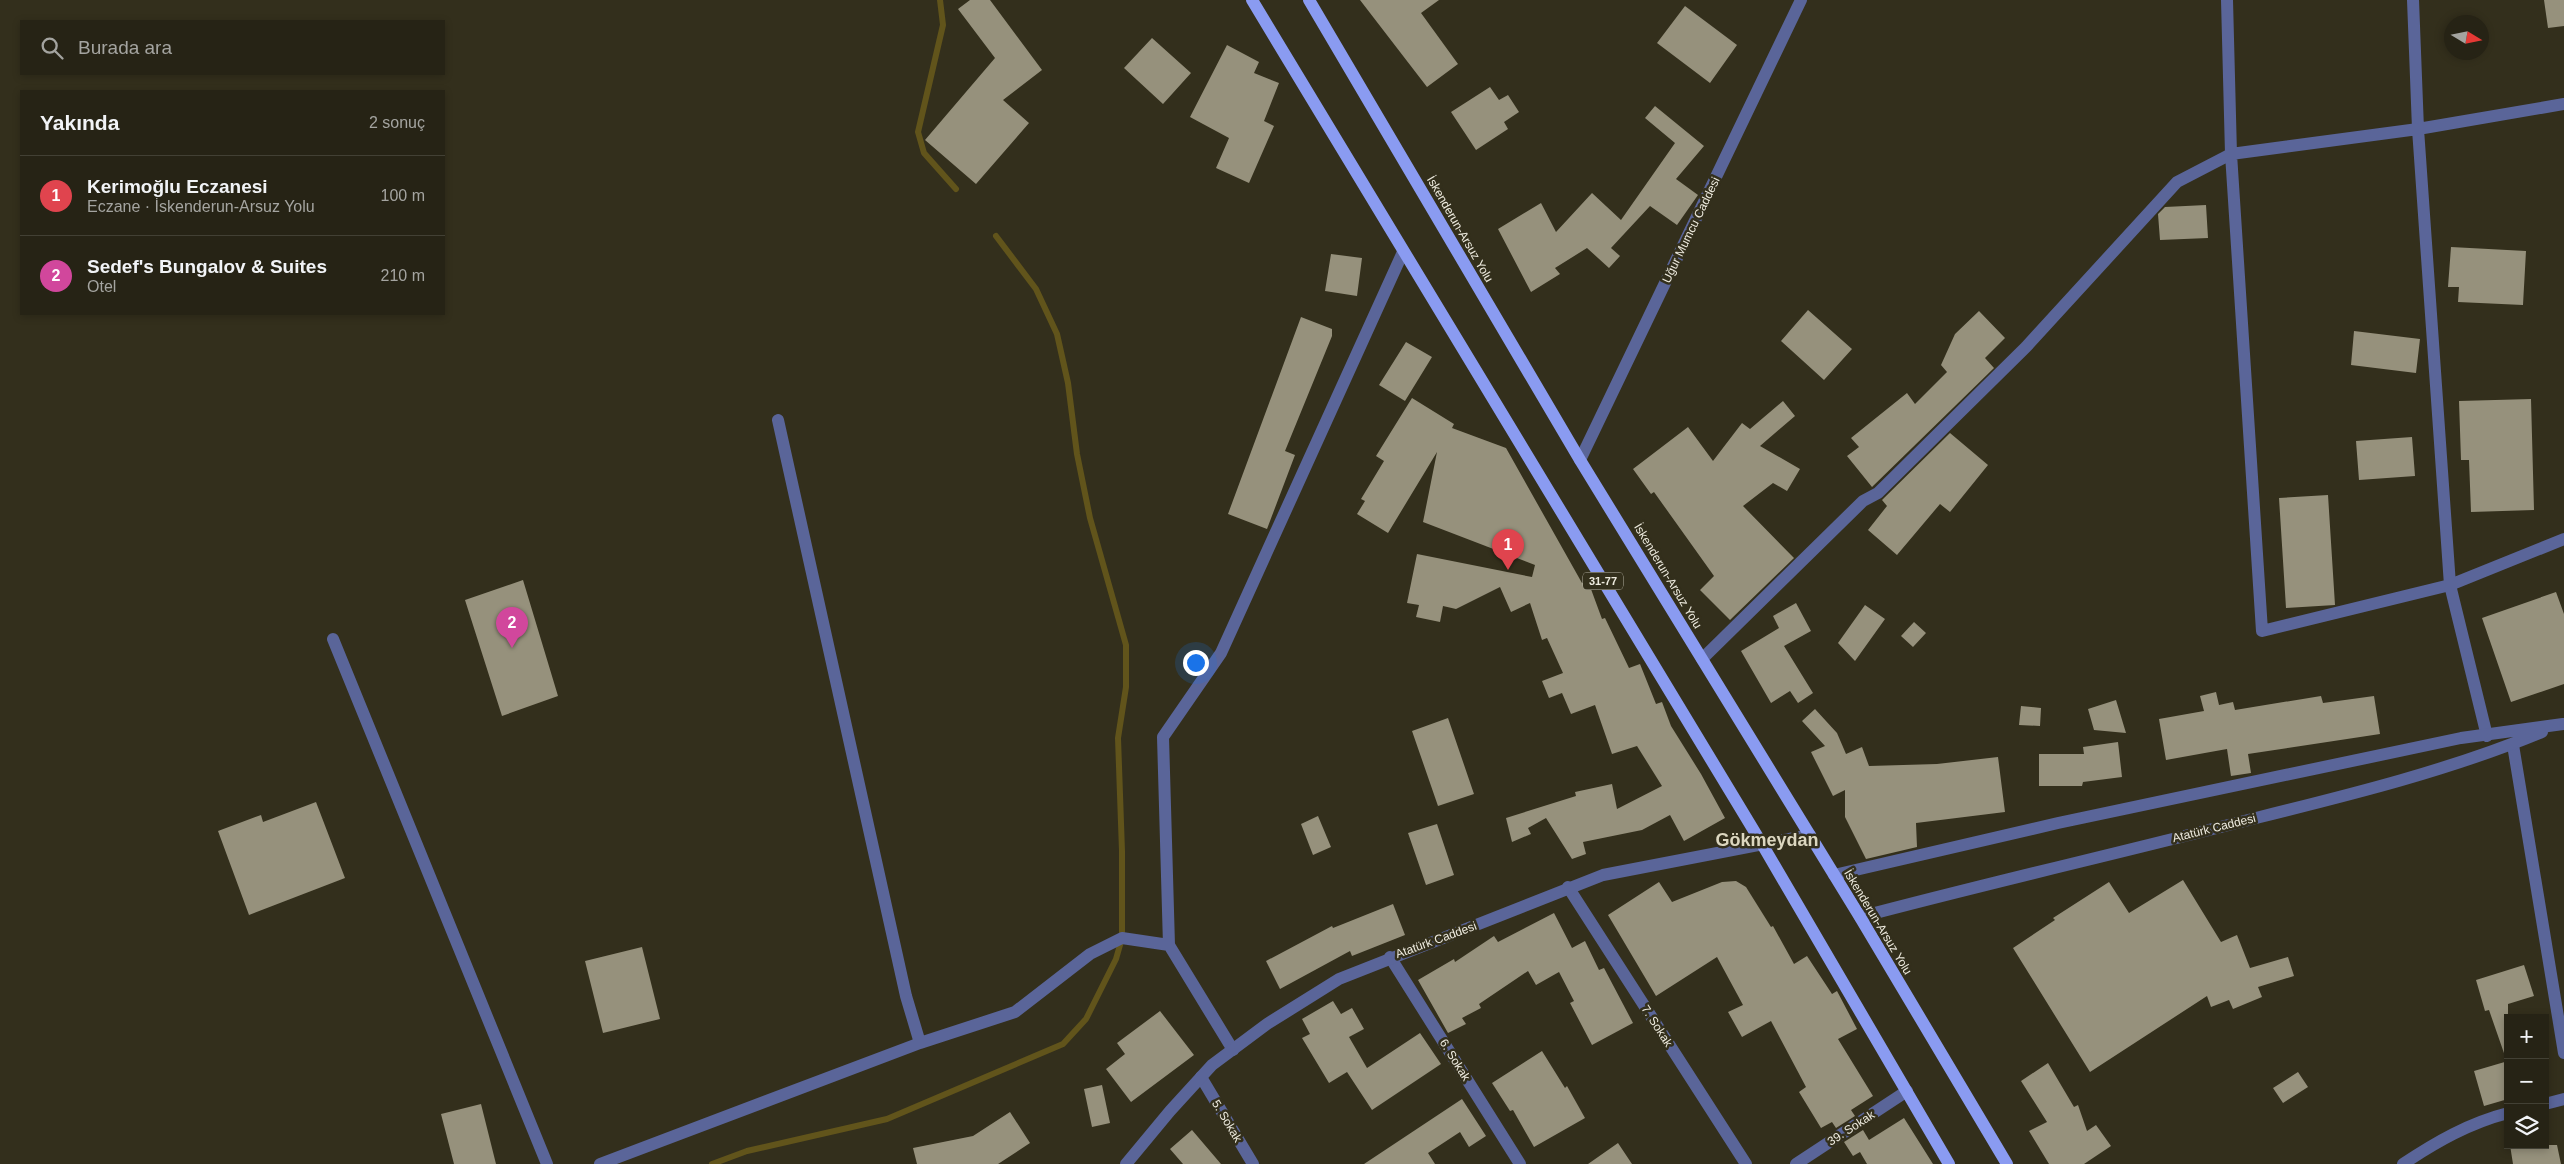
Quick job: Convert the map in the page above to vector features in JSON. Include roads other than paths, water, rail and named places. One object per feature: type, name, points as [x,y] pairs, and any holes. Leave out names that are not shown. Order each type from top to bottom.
[{"type":"main road","name":"31-77","points":[[1252,0],[1762,844],[1950,1164]]},
{"type":"main road","name":"İskenderun-Arsuz Yolu","points":[[1310,0],[1580,460],[1860,917],[2007,1164]]},
{"type":"street","name":"Uğur Mumcu Caddesi","points":[[1580,460],[1801,0]]},
{"type":"street","points":[[2227,0],[2232,154],[2262,631],[2450,585],[2564,540]]},
{"type":"street","points":[[2413,0],[2418,129],[2450,585],[2487,736]]},
{"type":"street","points":[[1702,659],[1863,502],[1878,493],[2026,347],[2177,182],[2232,154],[2418,129],[2564,104]]},
{"type":"street","points":[[1233,1050],[1169,945],[1163,737],[1221,653],[1403,252]]},
{"type":"street","points":[[778,420],[903,986],[920,1043]]},
{"type":"street","points":[[333,639],[547,1164]]},
{"type":"street","points":[[1834,875],[2058,823],[2461,738],[2487,736],[2564,724]]},
{"type":"street","name":"Atatürk Caddesi","points":[[1860,917],[2035,871],[2362,792],[2512,745],[2564,724]]},
{"type":"street","points":[[2512,745],[2564,1053]]},
{"type":"street","name":"Atatürk Caddesi","points":[[1126,1164],[1212,1065],[1267,1024],[1339,979],[1390,957],[1603,875],[1810,835]]},
{"type":"street","name":"7. Sokak","points":[[1568,888],[1746,1164]]},
{"type":"street","points":[[600,1164],[920,1043],[1015,1012],[1090,954],[1122,938],[1169,945]]},
{"type":"street","name":"6. Sokak","points":[[1390,957],[1520,1164]]},
{"type":"street","name":"5. Sokak","points":[[1201,1077],[1253,1164]]},
{"type":"street","name":"39. Sokak","points":[[1796,1164],[1907,1092]]},
{"type":"street","points":[[2549,1103],[2564,1099]]},
{"type":"street","points":[[2403,1164],[2433,1144],[2482,1120],[2504,1114]]},
{"type":"waterway","points":[[940,0],[943,25],[918,132],[924,153],[956,189]]},
{"type":"waterway","points":[[712,1164],[747,1151],[887,1119],[1063,1044],[1086,1019],[1116,959],[1122,938],[1122,851],[1118,738],[1126,687],[1126,645],[1090,518],[1077,454],[1068,383],[1057,334],[1036,289],[996,236]]},
{"type":"place","name":"Kerimoğlu Eczanesi","points":[[1508,570]]},
{"type":"place","name":"Sedef's Bungalov & Suites","points":[[512,648]]},
{"type":"district","name":"Gökmeydan","points":[[1767,840]]}]
